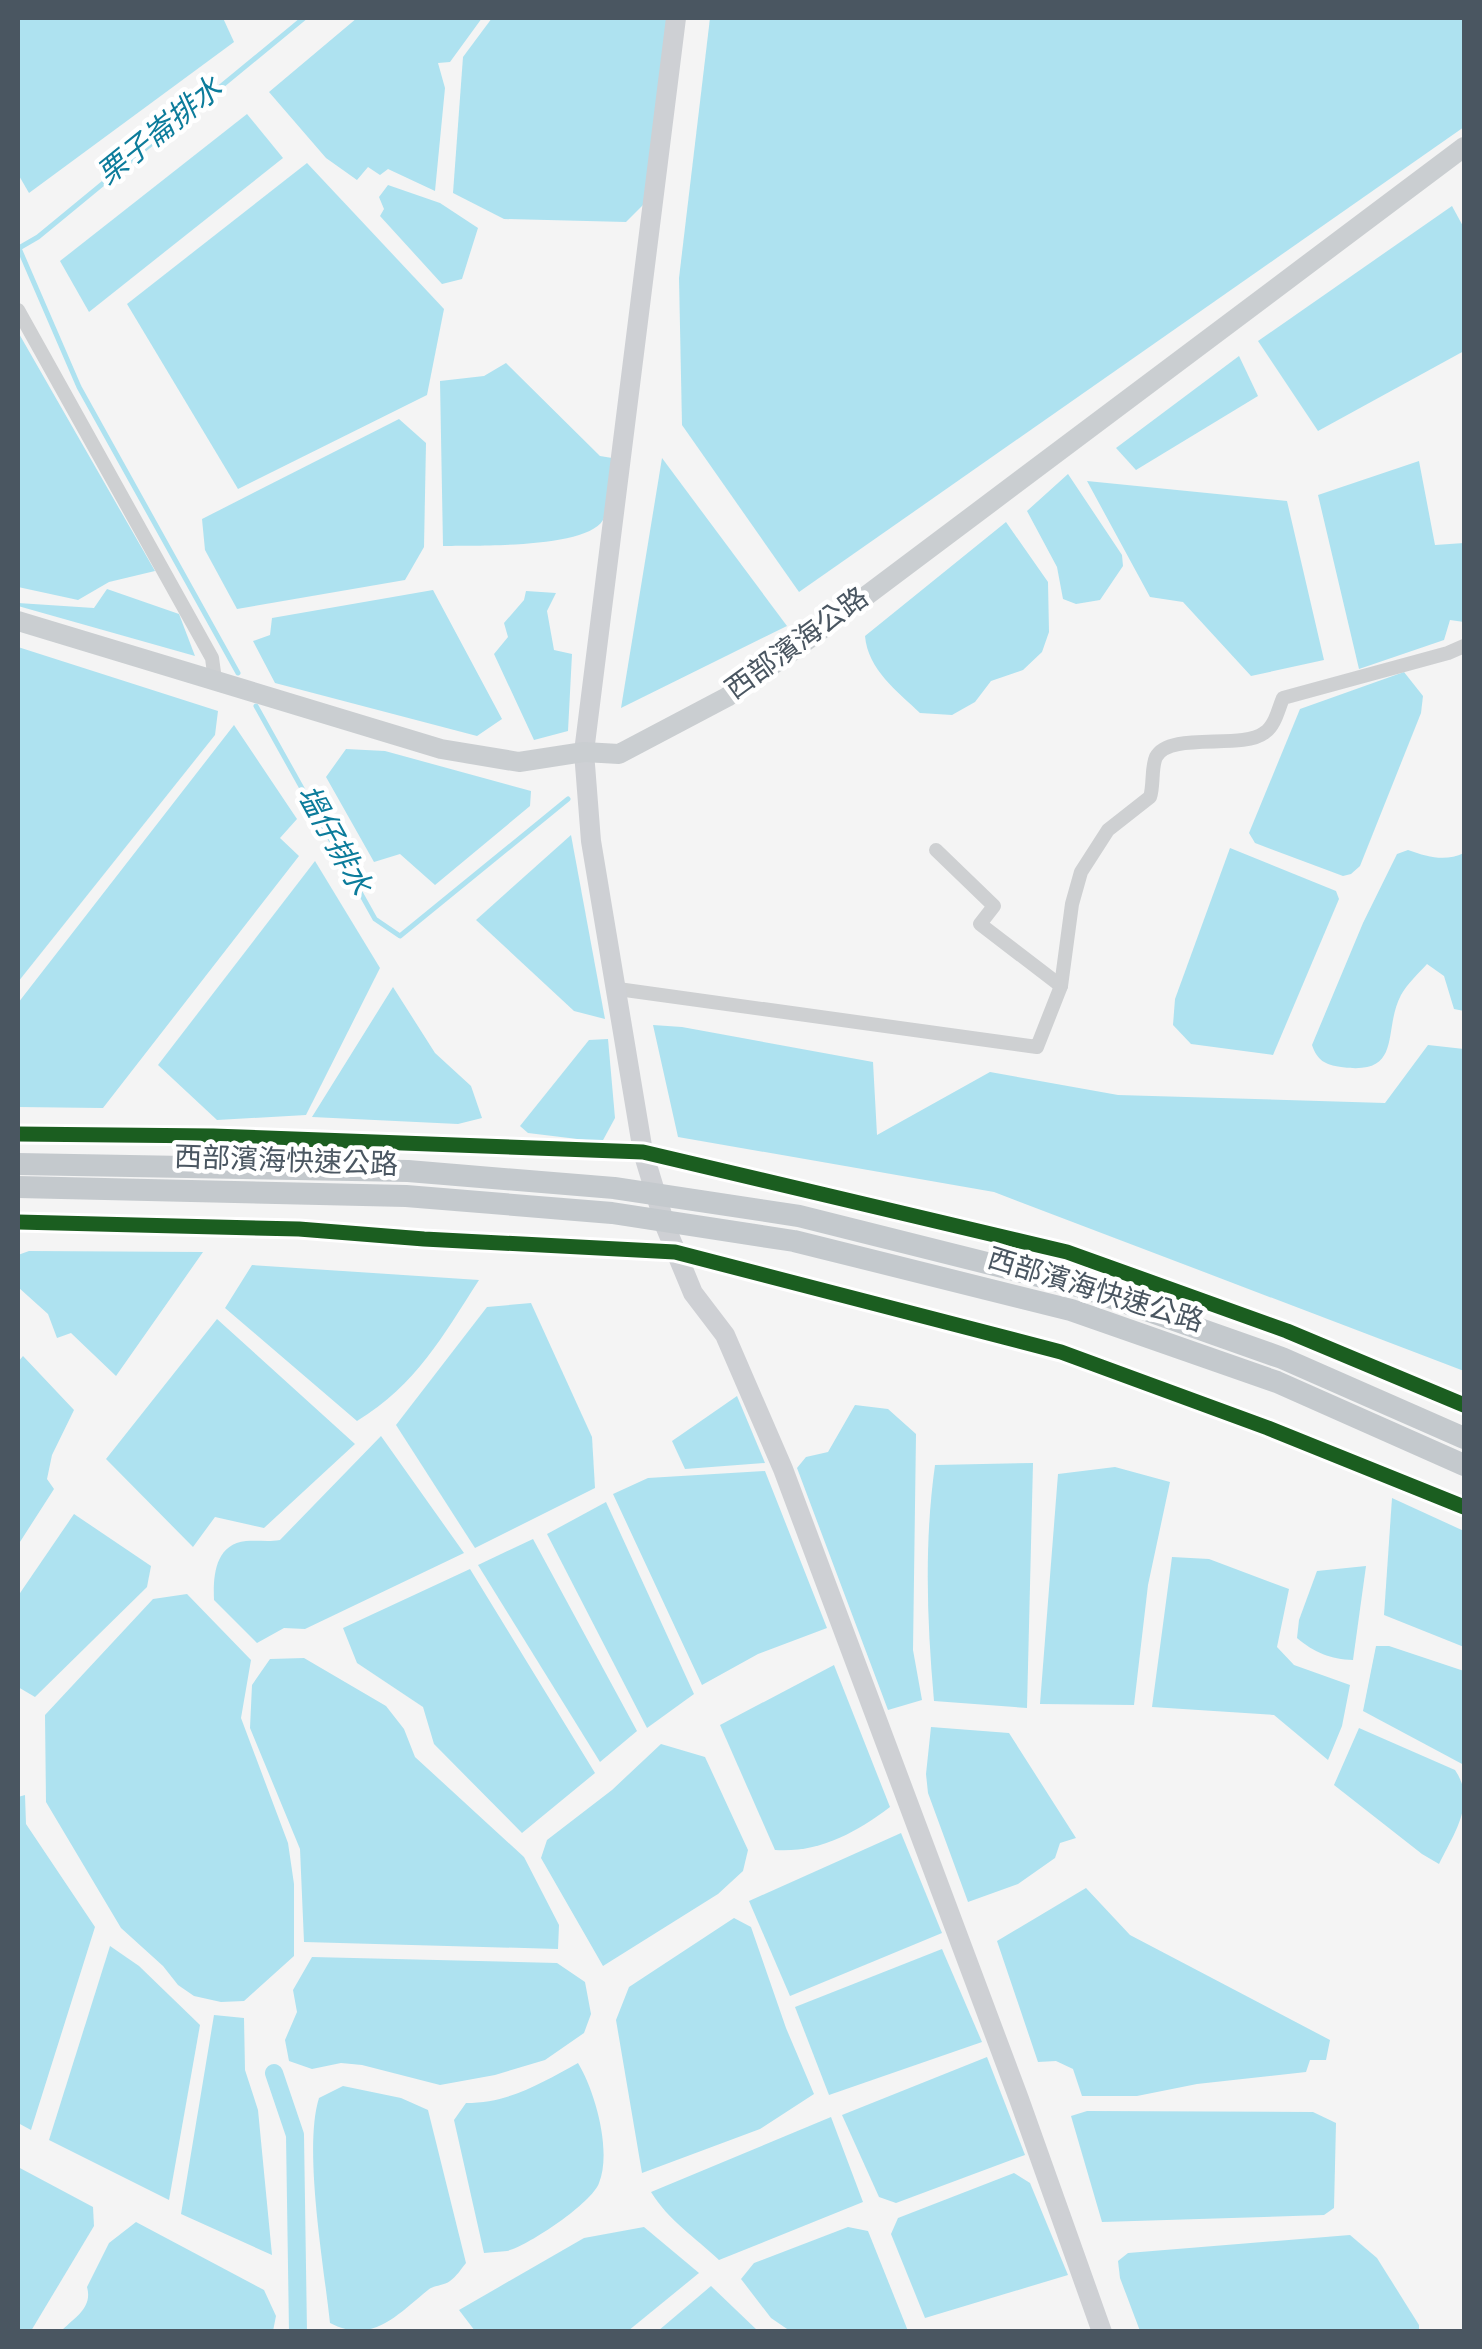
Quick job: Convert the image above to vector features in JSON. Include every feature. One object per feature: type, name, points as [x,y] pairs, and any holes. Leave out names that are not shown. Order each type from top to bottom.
[{"type":"highway","name":"西部濱海快速公路","points":[[18,1164],[408,1170],[614,1188],[798,1216],[1078,1286],[1282,1358],[1464,1438]]},
{"type":"highway","name":"西部濱海快速公路","points":[[18,1187],[406,1196],[612,1213],[794,1241],[1071,1310],[1278,1382],[1464,1464]]},
{"type":"main road","points":[[676,18],[584,752],[592,840],[643,1152],[675,1252],[693,1292],[725,1335],[783,1468],[1020,2099],[1102,2332]]},
{"type":"main road","name":"西部濱海公路","points":[[18,621],[482,758],[519,762],[584,752],[618,754],[728,697],[1271,295],[1464,147]]},
{"type":"street","points":[[18,310],[212,658],[215,680]]},
{"type":"street","points":[[618,989],[1037,1047],[1061,986],[1072,904],[1081,872],[1108,830],[1150,797],[1156,757],[1166,748],[1205,741],[1249,740],[1265,733],[1283,698],[1448,654],[1464,646]]},
{"type":"street","points":[[936,850],[994,906],[980,924],[1061,986]]},
{"type":"street","points":[[18,1134],[213,1136],[643,1152],[1067,1252],[1287,1331],[1464,1405]]},
{"type":"street","points":[[18,1222],[299,1229],[675,1252],[1061,1352],[1268,1428],[1464,1507]]},
{"type":"water","points":[[18,18],[223,18],[234,42],[29,193],[18,174]]},
{"type":"water","points":[[357,18],[482,18],[450,62],[438,63],[445,88],[435,191],[388,169],[380,175],[368,167],[357,180],[326,158],[269,92]]},
{"type":"water","points":[[492,18],[671,18],[648,200],[626,222],[504,219],[453,193],[463,57]]},
{"type":"water","points":[[710,18],[1464,18],[1464,127],[799,592],[682,425],[679,278]]},
{"type":"water","points":[[247,114],[283,158],[89,312],[60,261]]},
{"type":"water","points":[[307,163],[444,309],[427,395],[238,489],[127,304]]},
{"type":"water","points":[[388,185],[440,203],[478,228],[462,279],[442,284],[380,216],[384,209],[379,197]]},
{"type":"water","points":[[1452,206],[1464,228],[1464,351],[1318,431],[1258,341]]},
{"type":"water","points":[[18,332],[155,571],[109,582],[78,600],[18,587]]},
{"type":"water","points":[[1239,356],[1258,396],[1136,470],[1116,448]]},
{"type":"water","points":[[506,363],[600,456],[612,458],[606,514],[593,529],[553,541],[443,546],[440,381],[484,376]]},
{"type":"water","points":[[399,419],[426,443],[424,547],[405,580],[237,609],[205,550],[202,519]]},
{"type":"water","points":[[662,458],[787,626],[621,708]]},
{"type":"water","points":[[1419,461],[1435,545],[1464,543],[1464,622],[1450,620],[1444,640],[1359,669],[1318,495]]},
{"type":"water","points":[[1068,474],[1122,555],[1123,566],[1100,600],[1076,604],[1063,599],[1057,567],[1027,511]]},
{"type":"water","points":[[1087,481],[1287,501],[1324,660],[1251,676],[1183,602],[1150,597]]},
{"type":"water","points":[[1006,522],[1048,582],[1049,632],[1042,652],[1023,670],[991,681],[975,702],[952,715],[920,713],[878,670],[865,636]]},
{"type":"water","points":[[107,589],[179,614],[195,656],[18,606],[94,608]]},
{"type":"water","points":[[433,590],[502,719],[477,736],[275,683],[253,641],[270,635],[272,618]]},
{"type":"water","points":[[526,591],[556,593],[547,611],[554,650],[572,654],[568,731],[534,740],[494,654],[508,637],[504,623],[524,600]]},
{"type":"water","points":[[18,647],[218,711],[215,735],[18,982]]},
{"type":"water","points":[[1404,672],[1423,696],[1421,713],[1360,866],[1343,876],[1255,843],[1249,833],[1300,709]]},
{"type":"water","points":[[234,725],[297,819],[280,838],[299,856],[103,1108],[18,1107],[18,1003]]},
{"type":"water","points":[[346,749],[385,751],[531,791],[530,806],[435,885],[400,854],[374,862],[326,777]]},
{"type":"water","points":[[571,835],[605,1019],[574,1011],[476,920]]},
{"type":"water","points":[[1230,848],[1336,891],[1339,899],[1273,1055],[1191,1044],[1173,1025],[1175,999]]},
{"type":"water","points":[[1408,850],[1436,858],[1464,853],[1464,1011],[1454,1009],[1444,976],[1427,964],[1401,995],[1383,1058],[1361,1068],[1330,1065],[1319,1058],[1312,1045],[1363,923],[1397,854]]},
{"type":"water","points":[[315,861],[380,968],[306,1115],[217,1120],[158,1065]]},
{"type":"water","points":[[393,987],[435,1053],[471,1086],[482,1118],[458,1124],[312,1117]]},
{"type":"water","points":[[653,1025],[873,1062],[877,1135],[990,1072],[1118,1095],[1385,1103],[1428,1045],[1464,1049],[1464,1371],[994,1192],[678,1137]]},
{"type":"water","points":[[608,1039],[615,1118],[602,1142],[528,1133],[520,1126],[589,1040]]},
{"type":"water","points":[[29,1251],[203,1252],[116,1376],[71,1333],[57,1338],[48,1314],[18,1287],[18,1255]]},
{"type":"water","points":[[252,1265],[479,1280],[412,1375],[357,1421],[225,1308]]},
{"type":"water","points":[[531,1303],[592,1437],[595,1488],[475,1548],[396,1425],[487,1307]]},
{"type":"water","points":[[217,1319],[355,1444],[264,1528],[215,1517],[193,1547],[106,1459]]},
{"type":"water","points":[[23,1356],[74,1410],[52,1455],[47,1479],[54,1489],[18,1545],[18,1362]]},
{"type":"water","points":[[737,1396],[765,1463],[685,1469],[672,1441]]},
{"type":"water","points":[[855,1405],[888,1409],[916,1434],[913,1650],[922,1700],[888,1710],[797,1468],[806,1457],[828,1452]]},
{"type":"water","points":[[381,1436],[464,1553],[305,1629],[284,1628],[257,1643],[214,1600],[214,1581],[222,1555],[236,1543],[280,1540]]},
{"type":"water","points":[[1033,1463],[1027,1708],[934,1701],[928,1583],[935,1465]]},
{"type":"water","points":[[1115,1467],[1170,1482],[1148,1585],[1134,1705],[1040,1704],[1058,1474]]},
{"type":"water","points":[[765,1471],[827,1628],[758,1654],[702,1685],[613,1494],[648,1478]]},
{"type":"water","points":[[1392,1498],[1464,1531],[1464,1647],[1384,1615]]},
{"type":"water","points":[[606,1502],[694,1694],[647,1728],[547,1534]]},
{"type":"water","points":[[74,1514],[151,1566],[147,1587],[35,1697],[18,1687],[18,1596]]},
{"type":"water","points":[[533,1539],[637,1731],[600,1762],[478,1565]]},
{"type":"water","points":[[1172,1557],[1209,1559],[1289,1589],[1277,1647],[1294,1665],[1350,1685],[1342,1726],[1328,1760],[1274,1715],[1152,1707]]},
{"type":"water","points":[[1366,1566],[1353,1660],[1323,1654],[1297,1638],[1299,1620],[1317,1571]]},
{"type":"water","points":[[470,1569],[595,1773],[522,1833],[434,1744],[423,1707],[357,1663],[343,1628]]},
{"type":"water","points":[[187,1594],[251,1660],[241,1718],[288,1843],[294,1884],[294,1956],[244,2001],[221,2002],[194,1996],[121,1928],[46,1802],[45,1715],[153,1599]]},
{"type":"water","points":[[1376,1646],[1389,1646],[1464,1671],[1464,1765],[1363,1711]]},
{"type":"water","points":[[304,1658],[386,1706],[404,1729],[415,1757],[524,1857],[559,1925],[558,1949],[304,1942],[300,1849],[250,1728],[252,1685],[270,1659]]},
{"type":"water","points":[[834,1665],[890,1807],[864,1825],[821,1845],[775,1850],[720,1725]]},
{"type":"water","points":[[931,1727],[1009,1733],[1076,1838],[1060,1843],[1055,1858],[1018,1884],[968,1902],[928,1793]]},
{"type":"water","points":[[1359,1728],[1455,1770],[1464,1806],[1439,1864],[1334,1785]]},
{"type":"water","points":[[661,1744],[705,1757],[748,1850],[743,1871],[718,1894],[603,1966],[541,1858],[547,1840],[612,1790]]},
{"type":"water","points":[[25,1795],[26,1824],[95,1927],[31,2130],[18,2123],[18,1797]]},
{"type":"water","points":[[901,1833],[942,1933],[790,1996],[749,1901]]},
{"type":"water","points":[[1086,1888],[1130,1935],[1330,2040],[1326,2060],[1310,2060],[1306,2072],[1197,2084],[1137,2096],[1082,2096],[1073,2069],[1056,2061],[1038,2062],[997,1941]]},
{"type":"water","points":[[734,1918],[751,1927],[814,2094],[760,2129],[642,2173],[616,2020],[629,1987]]},
{"type":"water","points":[[110,1946],[139,1966],[200,2025],[169,2200],[49,2140]]},
{"type":"water","points":[[942,1949],[982,2042],[829,2095],[795,2007]]},
{"type":"water","points":[[312,1957],[557,1963],[585,1982],[591,2014],[584,2033],[545,2060],[495,2075],[440,2085],[362,2065],[341,2063],[312,2069],[289,2061],[285,2040],[297,2012],[293,1990]]},
{"type":"water","points":[[214,2015],[244,2018],[245,2070],[258,2110],[272,2255],[181,2214]]},
{"type":"water","points":[[987,2057],[1025,2155],[896,2203],[879,2197],[842,2115]]},
{"type":"water","points":[[578,2063],[590,2089],[603,2138],[599,2183],[585,2201],[543,2233],[507,2251],[484,2253],[454,2120],[466,2103],[511,2096]]},
{"type":"water","points":[[343,2086],[401,2098],[428,2110],[466,2263],[450,2281],[430,2288],[383,2324],[359,2331],[330,2323],[314,2177],[319,2098]]},
{"type":"water","points":[[1087,2111],[1313,2112],[1336,2123],[1334,2208],[1324,2215],[1102,2222],[1071,2116]]},
{"type":"water","points":[[831,2117],[863,2202],[719,2260],[674,2220],[651,2192]]},
{"type":"water","points":[[18,2167],[93,2207],[94,2226],[31,2331],[18,2331]]},
{"type":"water","points":[[1014,2173],[1030,2183],[1068,2275],[925,2318],[891,2234],[898,2218]]},
{"type":"water","points":[[136,2222],[264,2290],[276,2316],[273,2331],[61,2331],[85,2307],[87,2287],[109,2243]]},
{"type":"water","points":[[644,2227],[699,2273],[628,2331],[475,2331],[459,2310],[584,2238]]},
{"type":"water","points":[[848,2227],[868,2231],[908,2331],[790,2331],[771,2318],[741,2279],[754,2263]]},
{"type":"water","points":[[1350,2235],[1377,2258],[1419,2331],[1140,2331],[1120,2278],[1118,2261],[1128,2253]]},
{"type":"water","points":[[711,2286],[758,2331],[658,2331]]},
{"type":"waterway","name":"栗子崙排水","points":[[19,248],[38,237],[304,18]]},
{"type":"waterway","name":"塭仔排水","points":[[18,246],[79,387],[238,673]]},
{"type":"waterway","name":"塭仔排水","points":[[256,706],[375,919],[400,936],[568,799]]},
{"type":"waterway","points":[[274,2073],[295,2135],[298,2332]]},
{"type":"cycle path","points":[[18,1134],[213,1136],[643,1152],[1067,1252],[1287,1331],[1464,1405]]},
{"type":"cycle path","points":[[18,1222],[299,1229],[675,1252],[1061,1352],[1268,1428],[1464,1507]]}]
